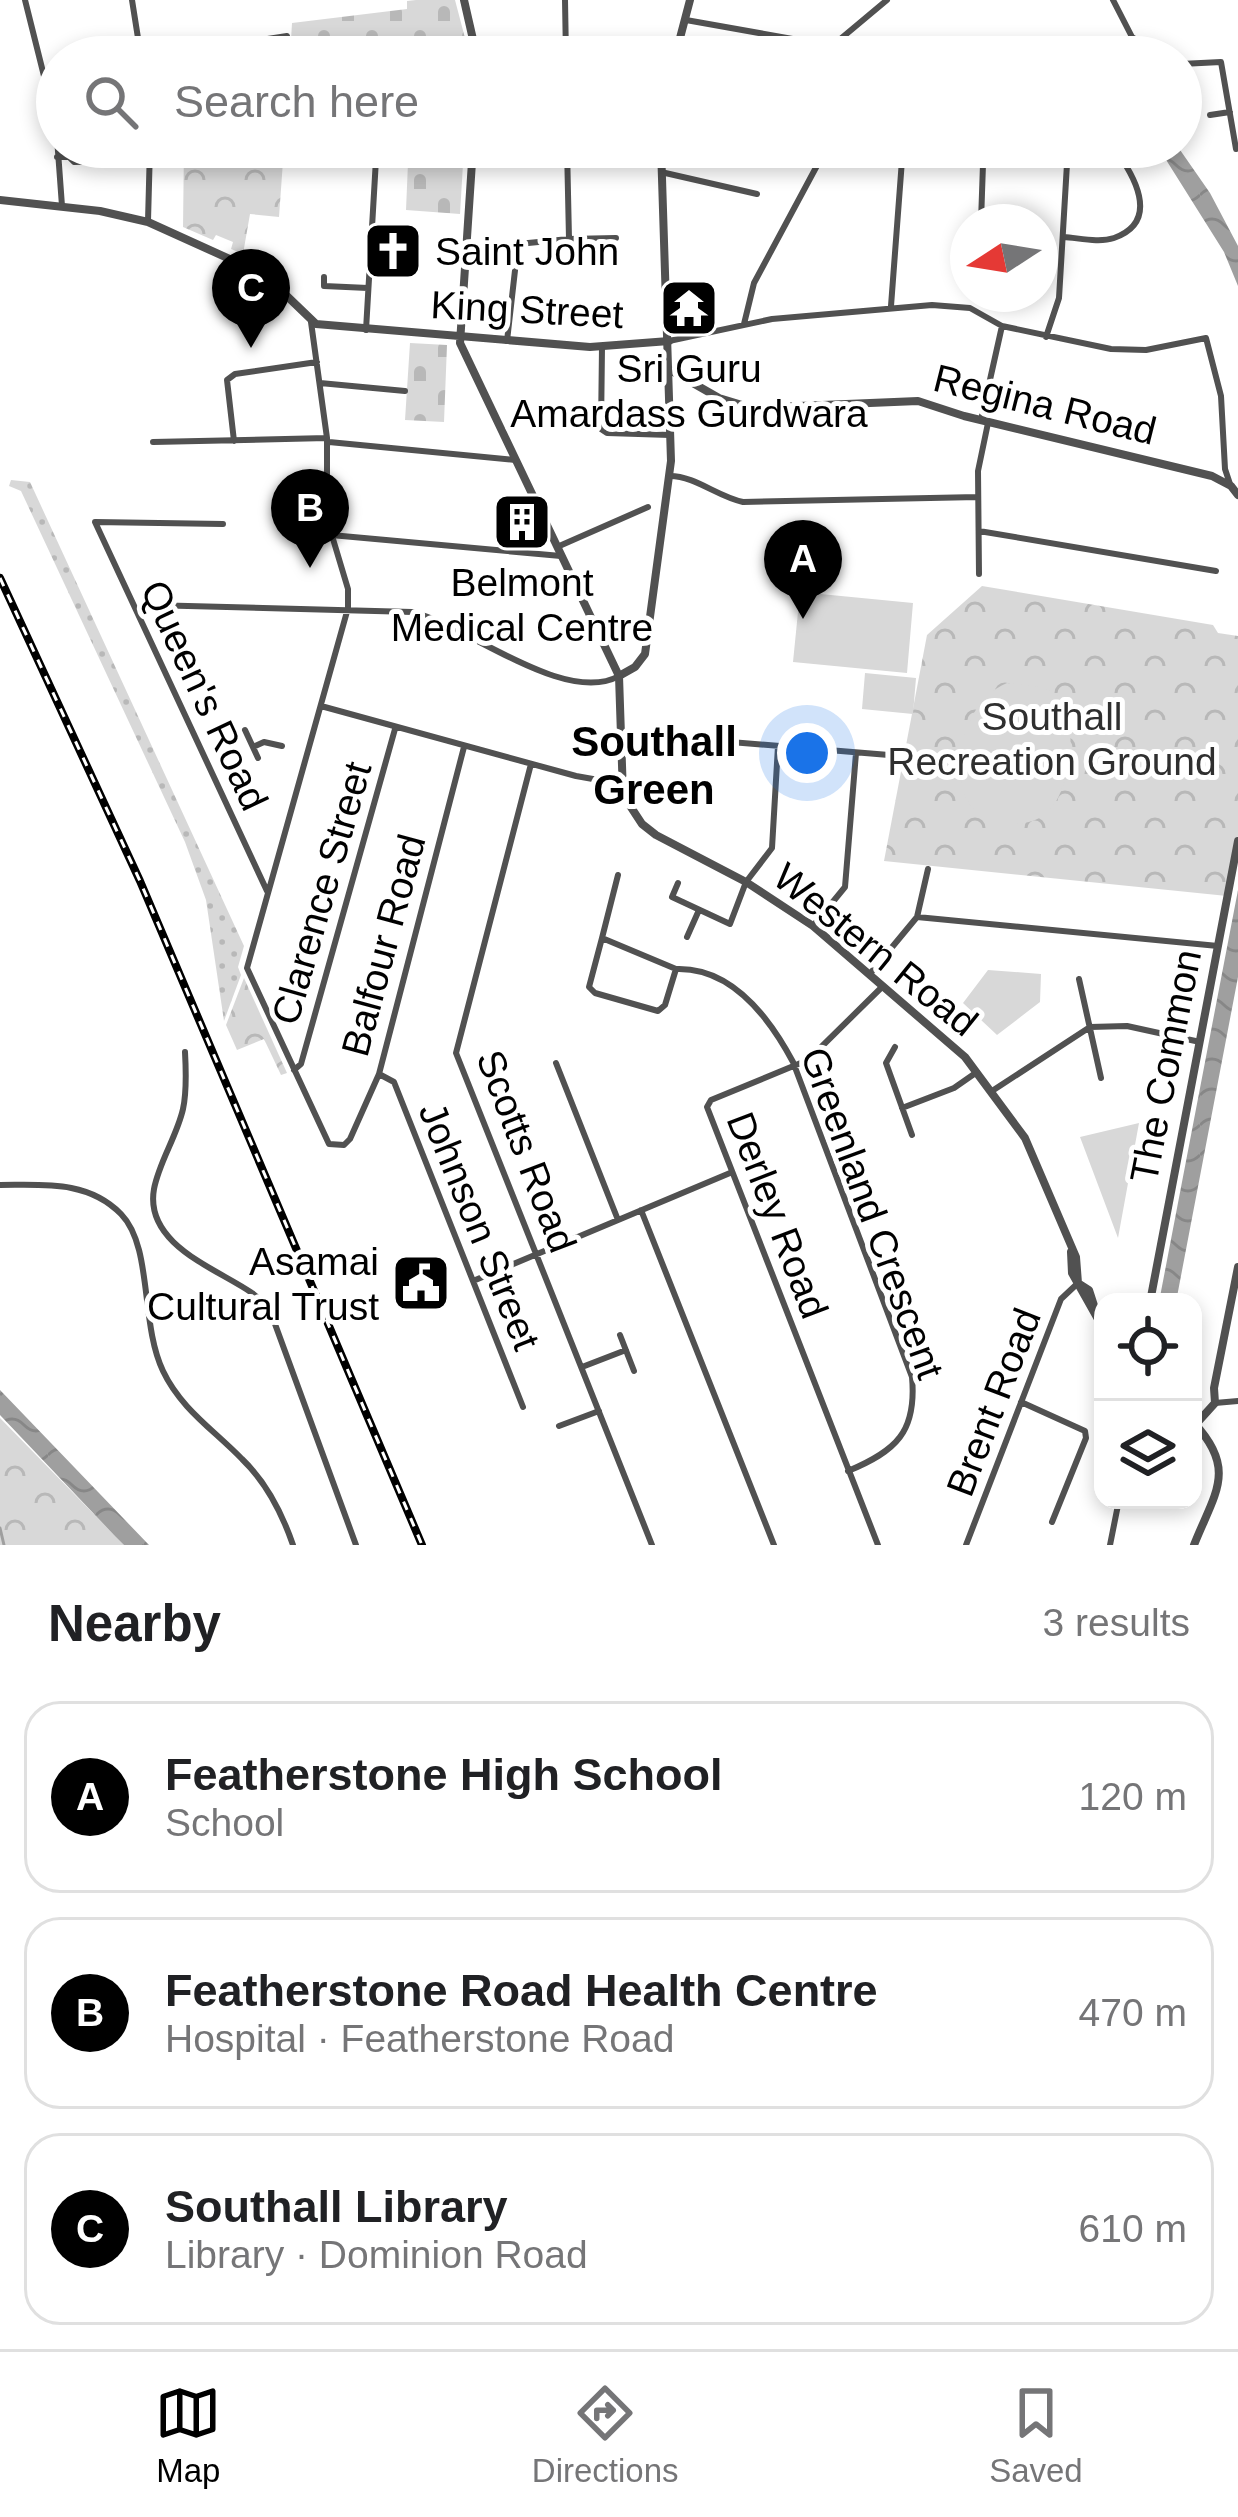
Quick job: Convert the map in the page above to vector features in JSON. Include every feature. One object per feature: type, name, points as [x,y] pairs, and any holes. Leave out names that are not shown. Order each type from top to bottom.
[{"type":"street","points":[[25,0],[36,44]]},
{"type":"street","points":[[132,0],[137,36]]},
{"type":"street","points":[[464,0],[472,36]]},
{"type":"street","points":[[565,0],[566,36]]},
{"type":"street","points":[[682,36],[690,0]]},
{"type":"street","points":[[844,36],[887,0]]},
{"type":"street","points":[[1113,0],[1131,36]]},
{"type":"street","points":[[686,20],[776,36]]},
{"type":"street","points":[[1202,63],[1221,62],[1236,149]]},
{"type":"street","points":[[1210,115],[1231,112]]},
{"type":"street","points":[[58,168],[62,206]]},
{"type":"street","points":[[148,222],[149,168]]},
{"type":"street","points":[[366,330],[375,168]]},
{"type":"street","points":[[321,706],[464,747],[621,784],[619,676],[460,338],[472,168]]},
{"type":"street","points":[[567,168],[569,239]]},
{"type":"street","points":[[135,609],[149,605],[348,608],[424,615],[562,679],[596,684],[635,667],[645,654],[670,476],[661,168]]},
{"type":"street","points":[[744,324],[754,283],[816,168]]},
{"type":"street","points":[[891,308],[901,168]]},
{"type":"street","points":[[982,204],[983,168]]},
{"type":"street","points":[[1046,337],[1059,298],[1067,168]]},
{"type":"street","points":[[1064,237],[1109,239],[1128,229],[1136,219],[1139,188],[1128,168]]},
{"type":"street","points":[[661,172],[758,194]]},
{"type":"street","points":[[0,200],[148,222],[265,275],[311,322],[327,440],[326,506],[348,589],[348,608],[247,968],[294,1070]]},
{"type":"street","points":[[507,341],[518,244],[616,238]]},
{"type":"street","points":[[325,277],[324,286],[368,288]]},
{"type":"street","points":[[669,341],[744,324],[891,308],[950,307]]},
{"type":"street","points":[[981,312],[1002,326],[1129,351],[1206,338],[1221,396],[1224,463],[1231,486]]},
{"type":"street","name":"King Street","points":[[311,322],[602,347],[669,341]]},
{"type":"street","points":[[979,574],[978,471],[1002,326]]},
{"type":"street","points":[[602,347],[601,429],[670,435]]},
{"type":"street","points":[[235,441],[227,380],[235,374],[317,362]]},
{"type":"street","name":"Regina Road","points":[[670,370],[719,398],[752,408],[918,401],[1205,474],[1231,486],[1238,495]]},
{"type":"street","points":[[670,388],[692,382]]},
{"type":"street","points":[[320,383],[405,391]]},
{"type":"street","points":[[153,442],[327,440],[516,460]]},
{"type":"street","points":[[1205,474],[1217,473],[1224,463]]},
{"type":"street","points":[[670,476],[685,477],[715,494],[743,502],[978,497]]},
{"type":"street","points":[[331,535],[559,552],[648,507]]},
{"type":"street","name":"Queen's Road","points":[[223,524],[95,522],[267,891]]},
{"type":"street","points":[[979,531],[1216,572]]},
{"type":"street","name":"Clarence Street","points":[[294,1070],[301,1064],[395,728]]},
{"type":"street","points":[[245,730],[259,758]]},
{"type":"street","points":[[622,733],[901,756]]},
{"type":"street","points":[[253,747],[264,742],[282,746]]},
{"type":"street","points":[[678,883],[672,897],[730,924],[746,882],[772,848],[778,746]]},
{"type":"street","name":"Balfour Road","points":[[294,1070],[324,1138],[337,1146],[350,1139],[379,1074],[464,747]]},
{"type":"street","points":[[296,750],[308,753]]},
{"type":"street","points":[[813,926],[845,887],[856,753]]},
{"type":"street","name":"Scotts Road","points":[[531,764],[456,1053],[652,1545]]},
{"type":"street","name":"Western Road","points":[[621,784],[632,811],[656,836],[746,882],[813,926],[953,1045],[992,1091],[1034,1157],[1079,1267],[1078,1283],[1089,1290],[1094,1306]]},
{"type":"street","name":"The Common","points":[[1152,1293],[1238,841]]},
{"type":"street","points":[[869,975],[917,917],[928,869]]},
{"type":"street","points":[[602,938],[676,969],[665,1005],[658,1011],[595,993],[589,987],[618,875]]},
{"type":"street","points":[[687,937],[699,910]]},
{"type":"street","points":[[917,917],[1218,946]]},
{"type":"street","name":"Greenland Crescent","points":[[676,969],[711,973],[770,1021],[794,1067],[912,1377],[912,1412],[906,1429],[874,1460],[848,1471]]},
{"type":"street","points":[[1079,979],[1101,1078]]},
{"type":"street","name":"Derley Road","points":[[878,1545],[731,1173],[708,1103],[794,1067],[824,1046],[883,986]]},
{"type":"street","points":[[992,1091],[1090,1028],[1126,1026],[1200,1042]]},
{"type":"street","points":[[895,1046],[886,1063],[912,1135]]},
{"type":"street","points":[[185,1052],[183,1110],[154,1188],[157,1211],[177,1244],[255,1295],[274,1324],[356,1545]]},
{"type":"street","points":[[556,1063],[618,1220]]},
{"type":"street","points":[[902,1108],[954,1088],[977,1072]]},
{"type":"street","name":"Johnson Street","points":[[379,1074],[394,1082],[523,1407]]},
{"type":"street","points":[[473,1281],[731,1173]]},
{"type":"street","points":[[0,1185],[81,1189],[119,1211],[139,1245],[148,1325],[163,1372],[194,1415],[262,1482],[293,1545]]},
{"type":"street","points":[[641,1210],[774,1545]]},
{"type":"street","points":[[1215,1403],[1238,1267]]},
{"type":"street","name":"Brent Road","points":[[965,1545],[1061,1300],[1078,1283]]},
{"type":"street","points":[[620,1335],[634,1370]]},
{"type":"street","points":[[582,1367],[626,1350]]},
{"type":"street","points":[[1021,1402],[1085,1431],[1052,1522]]},
{"type":"street","points":[[1202,1416],[1215,1403],[1238,1402]]},
{"type":"street","points":[[560,1426],[599,1411]]},
{"type":"street","points":[[1194,1545],[1216,1498],[1221,1471],[1202,1430]]},
{"type":"street","points":[[1109,1545],[1116,1509]]},
{"type":"green space","points":[[455,0],[464,36],[291,36],[292,23],[407,9],[407,1]]},
{"type":"green space","points":[[184,168],[282,168],[279,217],[250,214],[243,254],[231,249],[233,242],[216,235],[213,240],[183,227]]},
{"type":"green space","points":[[408,168],[463,168],[460,214],[406,210]]},
{"type":"green space","points":[[410,343],[447,345],[444,422],[405,420]]},
{"type":"green space","points":[[11,480],[30,482],[244,946],[238,967],[241,975],[224,1021],[206,900],[185,842],[21,491],[9,486]]},
{"type":"green space","name":"Southall Recreation Ground","points":[[982,586],[1213,625],[1218,633],[1238,636],[1238,836],[1227,896],[884,861],[927,635]]},
{"type":"green space","points":[[800,592],[913,603],[907,673],[793,662]]},
{"type":"green space","points":[[865,673],[916,678],[913,714],[862,709]]},
{"type":"green space","points":[[1007,683],[1053,692],[1068,715],[1070,732],[1068,769],[1057,801],[1039,818],[1015,824],[989,819],[970,804],[960,761],[974,714],[994,690]]},
{"type":"green space","points":[[988,970],[1041,974],[1040,1002],[997,1035],[963,1003]]},
{"type":"green space","points":[[244,978],[287,1073],[281,1075],[264,1039],[237,1050],[226,1025]]},
{"type":"green space","points":[[1139,1123],[1118,1238],[1080,1137]]},
{"type":"green space","points":[[0,1418],[124,1545],[0,1545]]},
{"type":"water","points":[[1171,168],[1193,168],[1210,193],[1238,246],[1238,286],[1224,252]]},
{"type":"water","points":[[1238,890],[1238,977],[1178,1293],[1161,1293]]},
{"type":"water","points":[[0,1390],[149,1545],[124,1545],[114,1535],[0,1415]]},
{"type":"waterway","points":[[0,1528],[4,1545]]},
{"type":"railway","points":[[0,578],[140,881],[422,1545]]},
{"type":"place","name":"Saint John","points":[[393,251]]},
{"type":"place","name":"Sri Guru Amardass Gurdwara","points":[[689,308]]},
{"type":"place","name":"Southall Library","points":[[251,348]]},
{"type":"place","name":"Belmont Medical Centre","points":[[522,522]]},
{"type":"place","name":"Featherstone Road Health Centre","points":[[310,568]]},
{"type":"place","name":"Featherstone High School","points":[[803,619]]},
{"type":"place","name":"Asamai Cultural Trust","points":[[421,1283]]},
{"type":"district","name":"Southall Green","points":[[654,765]]}]
